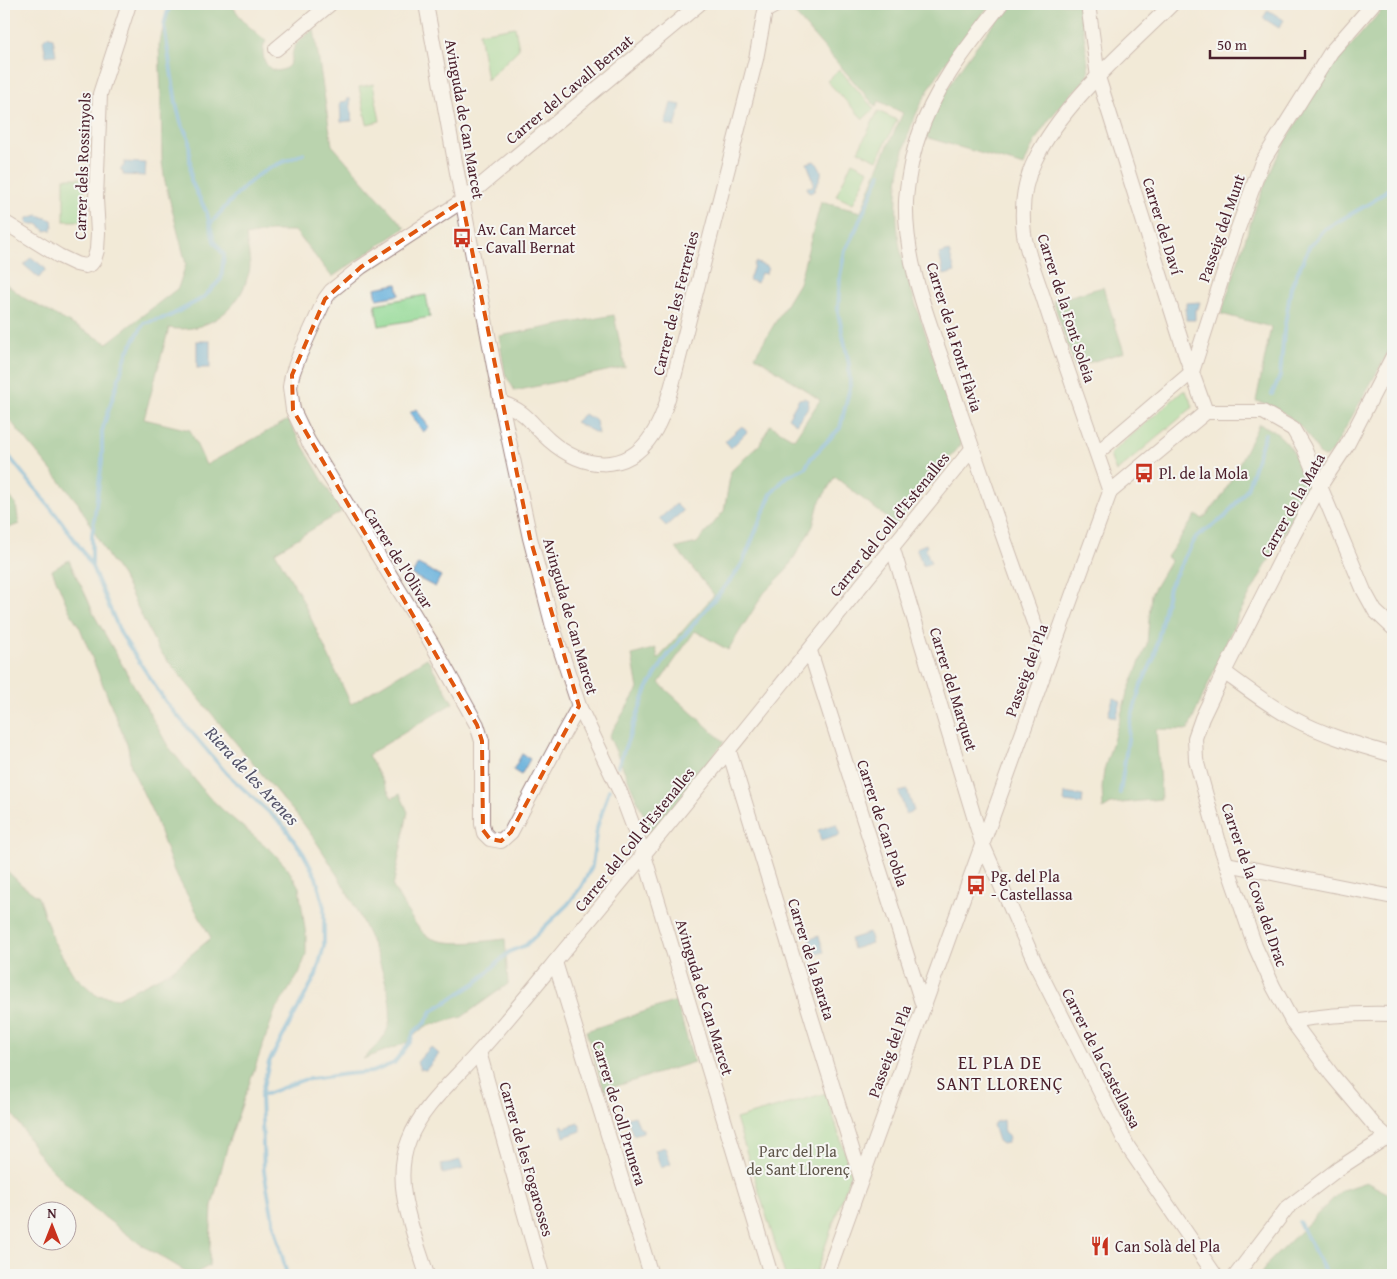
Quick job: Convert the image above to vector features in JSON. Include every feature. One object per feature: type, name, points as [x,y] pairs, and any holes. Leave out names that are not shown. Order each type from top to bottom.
[{"type":"street","name":"Carrer dels Rossinyols","points":[[4,222],[59,256],[76,264],[85,266],[91,264],[94,260],[97,250],[98,233],[96,199],[100,94],[129,4]]},
{"type":"street","points":[[276,49],[330,4]]},
{"type":"street","name":"Avinguda de Can Marcet","points":[[426,4],[501,403],[535,556],[554,627],[579,706],[621,794],[644,855],[771,1275]]},
{"type":"street","name":"Carrer del Cavall Bernat","points":[[462,201],[699,4]]},
{"type":"street","points":[[761,7],[778,4]]},
{"type":"street","name":"Carrer de la Font Flàvia","points":[[1001,4],[966,48],[947,76],[932,106],[918,138],[906,201],[908,229],[918,284],[972,449],[1048,662]]},
{"type":"street","name":"Carrer del Daví","points":[[1088,4],[1098,77],[1206,412]]},
{"type":"street","name":"Carrer de la Font Soleia","points":[[1110,492],[1030,255],[1024,234],[1024,196],[1035,160],[1047,139],[1072,104],[1172,4]]},
{"type":"street","name":"Passeig del Munt","points":[[1192,372],[1236,234],[1262,162],[1331,52],[1373,4]]},
{"type":"street","name":"Carrer de les Ferreries","points":[[501,403],[522,412],[549,440],[562,450],[590,462],[611,464],[629,458],[637,453],[653,434],[665,408],[672,385],[749,86],[761,7]]},
{"type":"street","name":"Carrer de l'Olivar","points":[[462,201],[361,267],[331,291],[325,299],[292,375],[290,386],[293,410],[308,441],[432,644],[477,725],[482,740],[482,824],[484,834],[490,839],[500,841],[511,832],[579,706]]},
{"type":"street","name":"Carrer de la Mata","points":[[1224,672],[1320,486],[1347,445],[1393,356]]},
{"type":"street","points":[[1097,453],[1192,372]]},
{"type":"street","points":[[1110,492],[1206,412],[1263,412],[1293,429],[1304,448],[1364,591],[1375,611],[1393,628]]},
{"type":"street","name":"Carrer del Coll d'Estenalles","points":[[427,1275],[405,1201],[402,1170],[404,1155],[414,1127],[422,1114],[479,1052],[644,855],[972,449]]},
{"type":"street","name":"Passeig del Pla","points":[[827,1275],[1110,492]]},
{"type":"street","name":"Carrer del Marquet","points":[[892,546],[982,843]]},
{"type":"street","name":"Carrer de Can Pobla","points":[[810,651],[923,1006]]},
{"type":"street","points":[[1224,672],[1284,713],[1315,729],[1358,745],[1393,755]]},
{"type":"street","name":"Carrer de la Cova del Drac","points":[[1224,672],[1202,718],[1196,738],[1196,760],[1218,839],[1255,946],[1273,986],[1292,1021],[1332,1075],[1375,1126],[1390,1139]]},
{"type":"street","name":"Carrer de la Barata","points":[[729,751],[862,1178]]},
{"type":"street","name":"Carrer de la Castellassa","points":[[982,843],[1037,967],[1128,1147],[1215,1275]]},
{"type":"street","points":[[1227,864],[1393,897]]},
{"type":"street","name":"Carrer de Coll Prunera","points":[[555,962],[652,1275]]},
{"type":"street","points":[[1292,1021],[1361,1012],[1393,1014]]},
{"type":"street","name":"Carrer de les Fogarosses","points":[[479,1052],[542,1275]]},
{"type":"street","points":[[1236,1275],[1287,1208],[1338,1169],[1390,1139]]},
{"type":"highlighted area","points":[[462,201],[530,538],[579,706],[511,832],[501,841],[490,839],[483,830],[482,741],[477,725],[293,410],[292,375],[325,299],[361,267]]},
{"type":"green space","points":[[169,4],[231,4],[244,22],[266,41],[263,52],[266,63],[273,70],[278,71],[287,67],[295,45],[314,29],[332,145],[405,228],[332,277],[295,231],[270,231],[246,236],[250,269],[241,293],[234,304],[225,312],[205,325],[181,329],[169,328],[144,419],[190,430],[206,465],[288,420],[341,512],[275,552],[300,595],[351,704],[427,658],[453,703],[368,755],[392,798],[400,794],[408,812],[393,887],[417,926],[433,939],[464,943],[505,939],[508,984],[462,1017],[424,1027],[406,1043],[363,1059],[387,1031],[390,1019],[389,996],[381,968],[354,904],[300,819],[158,649],[122,576],[109,558],[78,503],[4,413],[4,282],[24,298],[107,343],[178,288],[186,264],[165,182],[162,162],[159,45]]},
{"type":"green space","points":[[791,4],[991,4],[947,61],[919,107],[905,147],[897,197],[898,233],[906,271],[963,442],[896,525],[835,477],[819,503],[813,526],[786,571],[764,593],[728,650],[695,631],[659,683],[724,742],[652,834],[609,736],[638,689],[632,655],[656,648],[658,659],[714,595],[676,548],[697,543],[724,511],[731,471],[760,444],[770,425],[794,439],[820,400],[755,356],[799,283],[821,202],[861,212],[879,165],[903,113],[879,101],[876,107],[788,6]]},
{"type":"green space","points":[[1010,4],[1080,4],[1089,72],[1087,78],[1059,108],[1043,129],[1024,166],[925,137],[932,119],[951,83],[973,50]]},
{"type":"green space","points":[[1387,4],[1393,4],[1393,344],[1333,450],[1328,456],[1324,457],[1320,455],[1302,428],[1286,414],[1267,404],[1256,401],[1271,327],[1221,314],[1256,206],[1277,157],[1301,115],[1334,65]]},
{"type":"green space","points":[[515,27],[519,49],[487,80],[479,33]]},
{"type":"green space","points":[[839,69],[874,109],[863,119],[827,81]]},
{"type":"green space","points":[[373,84],[380,121],[367,124],[359,87]]},
{"type":"green space","points":[[878,111],[897,120],[877,160],[858,151]]},
{"type":"green space","points":[[852,162],[869,170],[853,204],[836,196]]},
{"type":"green space","points":[[64,178],[84,178],[84,221],[64,221]]},
{"type":"green space","points":[[1103,287],[1124,352],[1075,367],[1053,301]]},
{"type":"green space","points":[[426,295],[430,317],[379,326],[375,304]]},
{"type":"green space","points":[[614,315],[625,367],[515,391],[505,374],[499,336]]},
{"type":"green space","points":[[1183,391],[1186,391],[1193,407],[1116,472],[1111,453]]},
{"type":"green space","points":[[1259,424],[1279,435],[1289,446],[1305,474],[1308,489],[1238,616],[1188,730],[1156,729],[1161,799],[1111,804],[1103,809],[1102,787],[1104,770],[1128,691],[1147,644],[1151,594],[1171,560],[1167,557],[1196,515],[1203,519],[1223,495]]},
{"type":"green space","points":[[4,488],[16,505],[19,524],[4,530]]},
{"type":"green space","points":[[69,560],[93,613],[168,746],[207,795],[273,852],[288,869],[299,887],[306,936],[306,955],[299,974],[275,1011],[228,1144],[212,1206],[209,1266],[192,1275],[140,1244],[91,1207],[46,1164],[13,1114],[4,1092],[4,868],[38,897],[53,940],[73,974],[96,995],[118,998],[171,971],[211,938],[174,871],[155,818],[131,767],[128,747],[80,628],[69,610],[52,570]]},
{"type":"green space","points":[[676,1001],[694,1062],[604,1090],[586,1031]]},
{"type":"green space","name":"Parc del Pla de Sant Llorenç","points":[[826,1093],[851,1173],[815,1275],[785,1275],[736,1119]]},
{"type":"green space","points":[[1366,1182],[1393,1196],[1393,1275],[1260,1275],[1269,1262],[1342,1190]]},
{"type":"water","points":[[1268,10],[1284,20],[1279,28],[1263,18]]},
{"type":"water","points":[[47,36],[53,38],[56,55],[46,56],[43,40]]},
{"type":"water","points":[[350,98],[352,121],[341,122],[340,102],[347,101]]},
{"type":"water","points":[[671,103],[681,105],[675,127],[665,124]]},
{"type":"water","points":[[814,161],[820,169],[821,176],[814,191],[810,193],[807,187],[813,186],[813,180],[807,163]]},
{"type":"water","points":[[124,162],[146,163],[145,176],[123,175],[120,169],[124,166]]},
{"type":"water","points":[[38,215],[52,220],[52,230],[45,231],[38,224],[29,224],[27,222],[28,218]]},
{"type":"water","points":[[949,251],[955,272],[944,275],[939,254]]},
{"type":"water","points":[[31,257],[46,269],[39,278],[24,265]]},
{"type":"water","points":[[755,262],[768,267],[766,274],[761,273],[757,283],[749,280]]},
{"type":"water","points":[[397,284],[399,295],[377,299],[375,288]]},
{"type":"water","points":[[1200,302],[1198,309],[1195,309],[1195,320],[1186,320],[1186,303]]},
{"type":"water","points":[[197,341],[210,341],[210,368],[197,368]]},
{"type":"water","points":[[804,398],[808,400],[809,406],[796,424],[788,418],[799,399]]},
{"type":"water","points":[[416,409],[429,427],[423,432],[410,413]]},
{"type":"water","points":[[584,414],[596,420],[598,434],[575,422]]},
{"type":"water","points":[[742,426],[747,432],[731,448],[725,441]]},
{"type":"water","points":[[676,504],[683,511],[666,526],[659,519]]},
{"type":"water","points":[[926,544],[927,547],[925,548],[931,563],[923,566],[916,548]]},
{"type":"water","points":[[418,564],[441,576],[435,587],[412,575]]},
{"type":"water","points":[[1115,698],[1121,702],[1116,718],[1108,715]]},
{"type":"water","points":[[522,754],[530,759],[521,775],[513,770]]},
{"type":"water","points":[[907,790],[914,811],[906,814],[899,792]]},
{"type":"water","points":[[1065,793],[1083,796],[1082,804],[1064,802]]},
{"type":"water","points":[[836,824],[840,835],[821,841],[818,830]]},
{"type":"water","points":[[869,933],[872,943],[853,949],[850,939]]},
{"type":"water","points":[[819,936],[824,952],[815,955],[810,939]]},
{"type":"water","points":[[431,1047],[439,1054],[426,1070],[420,1069],[417,1062]]},
{"type":"water","points":[[635,1116],[643,1132],[633,1135],[627,1118]]},
{"type":"water","points":[[1003,1120],[1004,1132],[1008,1135],[1009,1139],[1007,1143],[1002,1144],[998,1141],[993,1125],[995,1122]]},
{"type":"water","points":[[579,1123],[581,1131],[564,1137],[561,1126],[563,1125],[564,1128]]},
{"type":"water","points":[[665,1147],[671,1164],[661,1168],[655,1150]]},
{"type":"water","points":[[460,1160],[463,1169],[443,1174],[441,1165]]},
{"type":"waterway","points":[[92,565],[92,535],[102,461],[102,431],[127,353],[144,323],[168,317],[203,298],[221,279],[224,255],[214,241],[207,213],[191,181],[189,139],[181,123],[176,103],[164,25],[168,10],[175,4]]},
{"type":"waterway","points":[[210,224],[253,179],[274,166],[303,154]]},
{"type":"waterway","points":[[618,766],[647,689],[667,656],[733,577],[743,562],[771,494],[786,477],[805,468],[811,458],[840,428],[850,387],[849,364],[838,312],[840,276],[845,250],[880,174]]},
{"type":"waterway","points":[[1272,394],[1280,376],[1284,331],[1291,287],[1309,247],[1325,229],[1372,202],[1393,185]]},
{"type":"waterway","points":[[1120,793],[1131,719],[1141,685],[1154,658],[1169,587],[1196,537],[1225,517],[1247,489],[1265,434]]},
{"type":"waterway","name":"Riera de les Arenes","points":[[4,450],[84,553],[121,634],[165,701],[227,774],[283,825],[303,853],[316,877],[324,907],[324,946],[316,975],[269,1062],[261,1096],[264,1171],[273,1220],[287,1275]]},
{"type":"waterway","points":[[261,1096],[303,1080],[372,1072],[394,1063],[410,1042],[414,1032],[425,1023],[432,1011],[477,982],[509,952],[526,945],[568,904],[581,887],[592,866],[597,828],[609,790]]},
{"type":"waterway","points":[[1299,1222],[1327,1275]]},
{"type":"place","name":"Av. Can Marcet - Cavall Bernat","points":[[462,238]]},
{"type":"place","name":"Pl. de la Mola","points":[[1144,473]]},
{"type":"place","name":"Pg. del Pla - Castellassa","points":[[976,885]]},
{"type":"place","name":"Can Solà del Pla","points":[[1100,1246]]},
{"type":"district","name":"EL PLA DE SANT LLORENÇ","points":[[1000,1073]]}]
